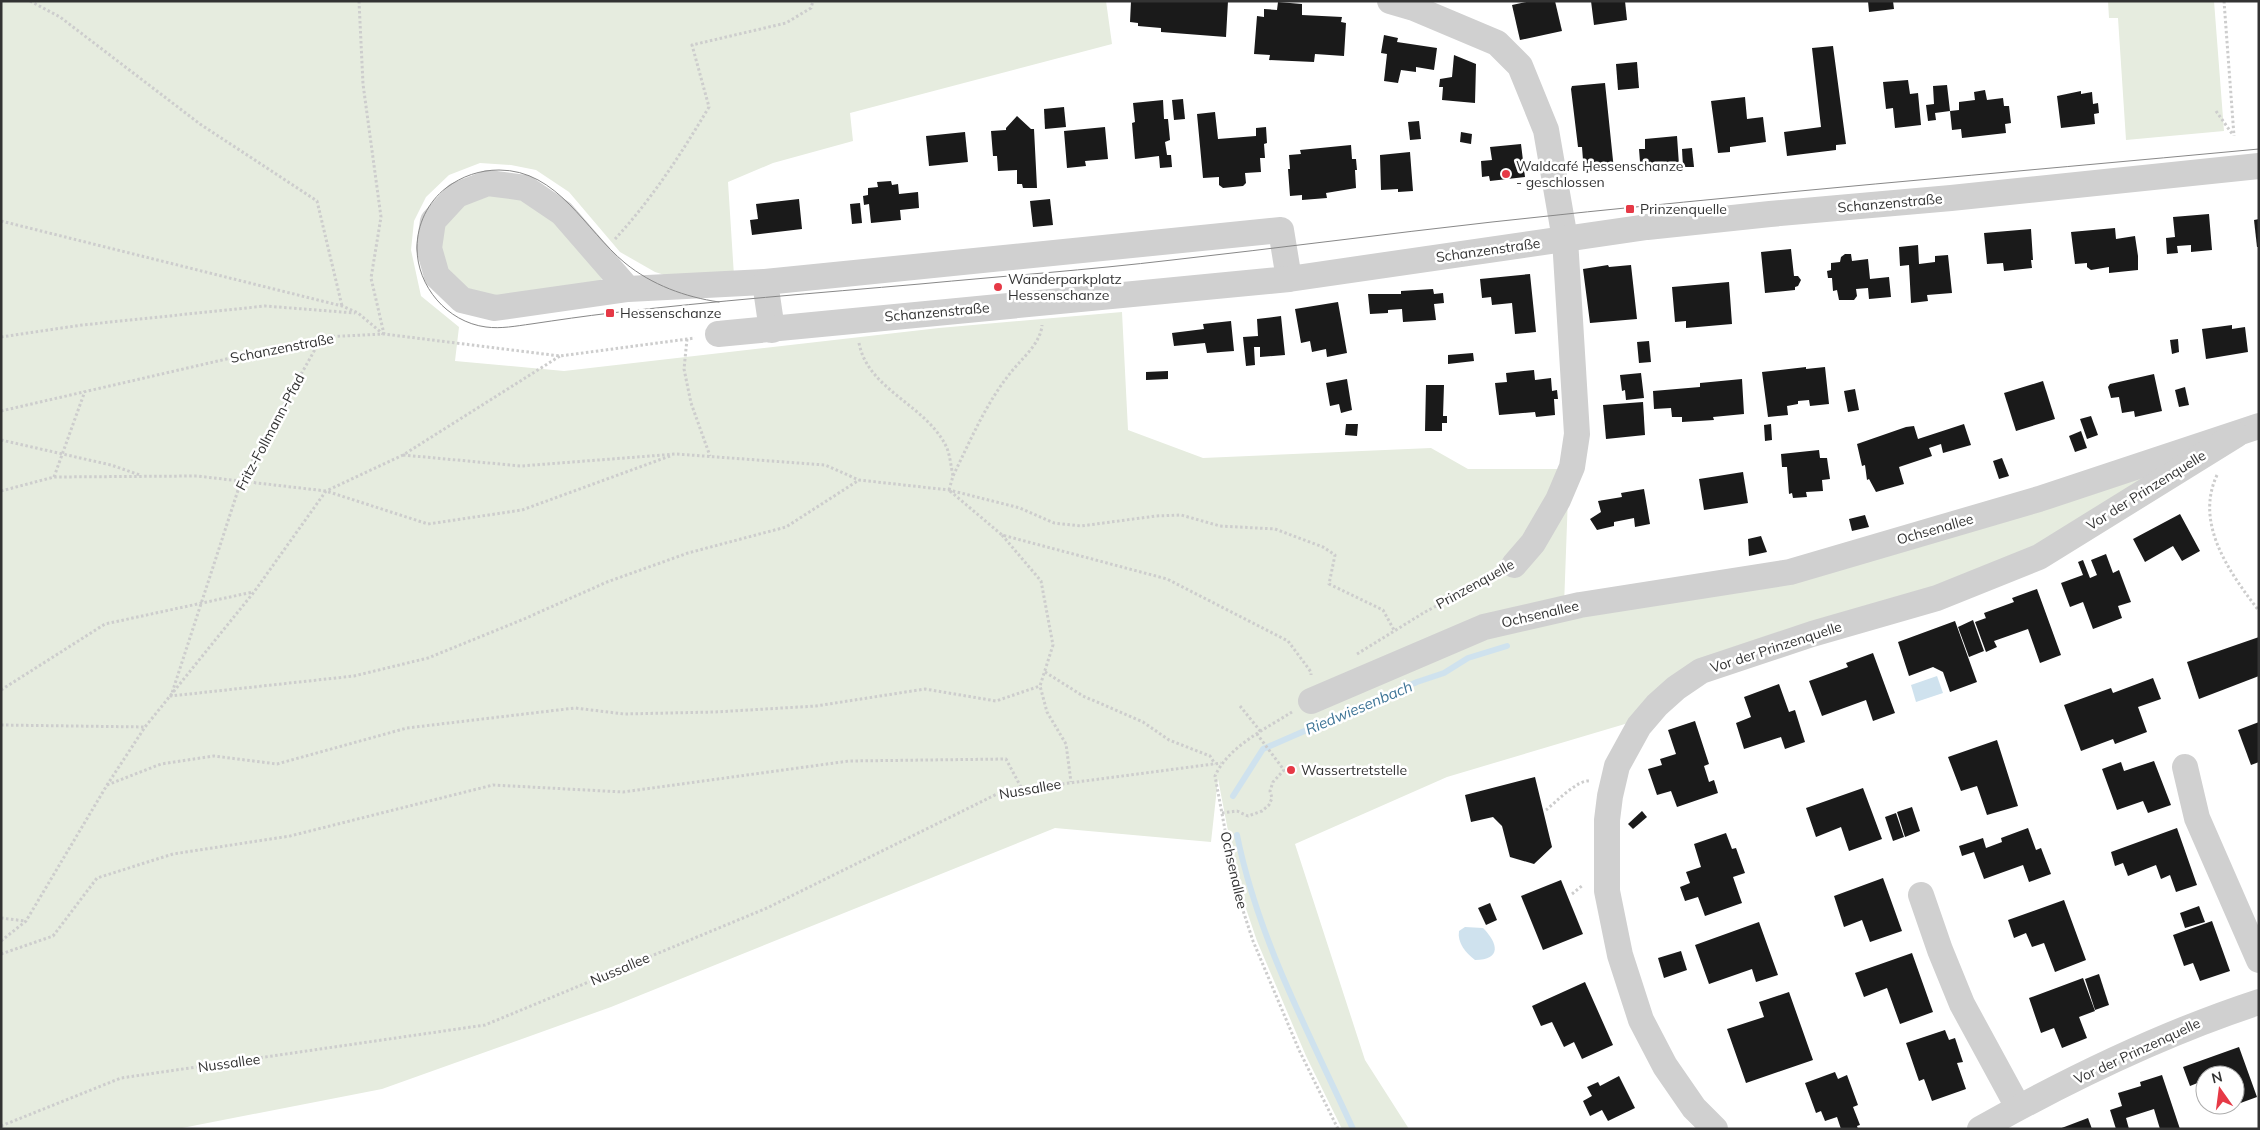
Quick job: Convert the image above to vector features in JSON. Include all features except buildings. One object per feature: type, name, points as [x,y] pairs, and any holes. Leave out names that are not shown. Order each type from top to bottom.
[{"type":"street","name":"Prinzenquelle","points":[[1408,4],[1497,44],[1520,66],[1546,130],[1565,240],[1577,434],[1572,467],[1558,500],[1533,543],[1514,565]]},
{"type":"street","name":"Schanzenstraße","points":[[718,334],[1289,279],[1647,227],[1770,214],[1936,200],[2259,166]]},
{"type":"street","points":[[628,289],[562,213],[526,188],[488,183],[458,195],[433,221],[429,248],[437,276],[462,300],[495,308],[628,289],[765,282],[1281,230],[1289,279]]},
{"type":"street","points":[[765,282],[772,330]]},
{"type":"street","name":"Ochsenallee","points":[[1310,701],[1484,627],[1580,605],[1790,572],[2038,500],[2247,430]]},
{"type":"street","name":"Vor der Prinzenquelle","points":[[1715,1129],[1694,1108],[1665,1066],[1641,1020],[1620,955],[1607,891],[1607,820],[1612,784],[1617,766],[1639,726],[1657,705],[1676,688],[1702,671],[1812,634],[1937,598],[2039,557],[2247,430]]},
{"type":"street","points":[[2185,767],[2197,818],[2259,960]]},
{"type":"street","points":[[1921,895],[1940,950],[1962,1004],[2018,1107]]},
{"type":"street","name":"Vor der Prinzenquelle","points":[[1980,1129],[2018,1107],[2149,1042],[2211,1017],[2259,1002]]},
{"type":"path","points":[[30,1],[60,17],[200,124],[317,201],[342,306]]},
{"type":"path","points":[[359,1],[363,84],[381,217],[372,278],[384,334]]},
{"type":"path","points":[[599,256],[640,212],[679,157],[709,107],[692,45],[786,23],[810,8],[814,1]]},
{"type":"path","points":[[2216,111],[2234,136],[2224,1]]},
{"type":"path","points":[[1,221],[342,306],[358,313],[384,334]]},
{"type":"path","points":[[952,476],[1002,383],[1032,349],[1042,332],[1044,302]]},
{"type":"path","points":[[1,337],[265,306],[358,313]]},
{"type":"path","points":[[856,320],[860,348],[871,373],[924,417],[946,446],[952,476],[950,490]]},
{"type":"path","name":"Schanzenstraße","points":[[1,411],[322,337],[384,334],[560,356],[686,339],[684,369],[691,403],[710,456]]},
{"type":"path","name":"Fritz-Follmann-Pfad","points":[[170,696],[241,481],[322,337]]},
{"type":"path","points":[[1,941],[26,921],[107,785],[145,727],[254,592],[326,491],[403,455],[560,356]]},
{"type":"path","points":[[54,477],[85,391]]},
{"type":"path","points":[[1,440],[62,455],[111,464],[143,476]]},
{"type":"path","points":[[403,455],[521,466],[676,454],[825,465],[859,480],[950,490],[1020,508],[1054,523],[1081,526],[1156,516],[1181,515],[1220,526],[1275,528],[1323,547],[1334,555],[1329,584],[1383,610],[1394,630]]},
{"type":"path","points":[[1,492],[54,477],[196,476],[326,491],[428,524],[522,510],[676,454]]},
{"type":"path","points":[[2223,470],[2216,475],[2210,494],[2211,515],[2217,545],[2233,576],[2259,611]]},
{"type":"path","points":[[170,696],[354,676],[428,658],[524,619],[607,582],[688,553],[786,527],[859,480]]},
{"type":"path","points":[[950,490],[1002,535],[1041,581],[1053,645],[1040,686],[1047,712],[1066,744],[1070,782]]},
{"type":"path","points":[[1002,535],[1167,578],[1288,641],[1311,672],[1310,701],[1259,733],[1221,763]]},
{"type":"path","name":"Prinzenquelle","points":[[1356,655],[1394,630],[1514,565]]},
{"type":"path","points":[[1,690],[105,624],[254,592]]},
{"type":"path","points":[[1045,672],[1083,696],[1143,722],[1169,740],[1210,756],[1215,764]]},
{"type":"path","points":[[107,785],[161,764],[214,756],[277,764],[407,728],[575,708],[624,714],[715,712],[816,706],[925,689],[996,701],[1040,686]]},
{"type":"path","points":[[1222,813],[1238,811],[1248,816],[1262,811],[1269,806],[1272,798],[1270,791],[1274,782],[1284,770],[1240,706]]},
{"type":"path","points":[[1,725],[145,727]]},
{"type":"path","points":[[1,954],[53,936],[97,878],[173,854],[290,836],[493,785],[623,792],[849,761],[1006,759],[1022,789]]},
{"type":"path","name":"Nussallee","points":[[1,1126],[122,1078],[485,1025],[767,908],[1001,792],[1221,763]]},
{"type":"path","name":"Ochsenallee","points":[[1221,763],[1215,776],[1236,889],[1253,941],[1299,1050],[1338,1129]]},
{"type":"path","points":[[1546,810],[1586,780],[1612,784]]},
{"type":"path","points":[[1,918],[26,921]]},
{"type":"shaded area","points":[[1,1],[1106,1],[1112,44],[850,113],[853,141],[773,163],[728,182],[734,276],[687,282],[655,272],[620,252],[569,192],[536,170],[511,165],[480,163],[449,175],[426,197],[414,221],[411,250],[421,296],[459,327],[455,361],[564,371],[939,328],[1122,312],[1128,430],[1203,458],[1431,448],[1468,469],[1569,469],[1564,606],[1789,578],[2195,454],[2035,550],[1937,592],[1751,647],[1635,721],[1447,777],[1295,844],[1365,1060],[1409,1129],[1342,1129],[1306,1056],[1257,941],[1239,888],[1218,779],[1211,842],[1055,828],[611,1007],[382,1089],[177,1129],[1,1129]]},
{"type":"shaded area","points":[[2108,1],[2214,1],[2224,131],[2126,140],[2118,18],[2109,18]]},
{"type":"shaded area","points":[[488,191],[522,195],[558,218],[604,273],[599,286],[520,301],[458,289],[446,274],[439,247],[442,222],[462,200]]},
{"type":"water","points":[[1937,676],[1943,693],[1916,702],[1911,685]]},
{"type":"water","points":[[1465,927],[1483,928],[1488,934],[1492,939],[1495,950],[1490,957],[1475,960],[1468,954],[1459,940],[1459,931]]},
{"type":"waterway","name":"Riedwiesenbach","points":[[1233,796],[1263,749],[1417,682],[1444,673],[1468,658],[1507,646]]},
{"type":"waterway","name":"Riedwiesenbach","points":[[1237,835],[1246,874],[1271,948],[1302,1021],[1353,1129]]},
{"type":"tram line","points":[[719,302],[706,300],[694,297],[669,289],[635,271],[611,250],[569,204],[554,191],[538,180],[520,173],[499,170],[485,171],[458,180],[446,188],[434,200],[421,222],[417,248],[418,262],[422,276],[437,300],[447,310],[472,324],[486,327],[503,327],[601,314],[688,305],[727,301],[766,297],[1140,264],[1588,212],[2259,149]]},
{"type":"place","name":"Waldcafé Hessenschanze - geschlossen","points":[[1506,174]]},
{"type":"place","name":"Prinzenquelle","points":[[1630,209]]},
{"type":"place","name":"Wanderparkplatz Hessenschanze","points":[[998,287]]},
{"type":"place","name":"Hessenschanze","points":[[610,313]]},
{"type":"place","name":"Wassertretstelle","points":[[1291,770]]}]
